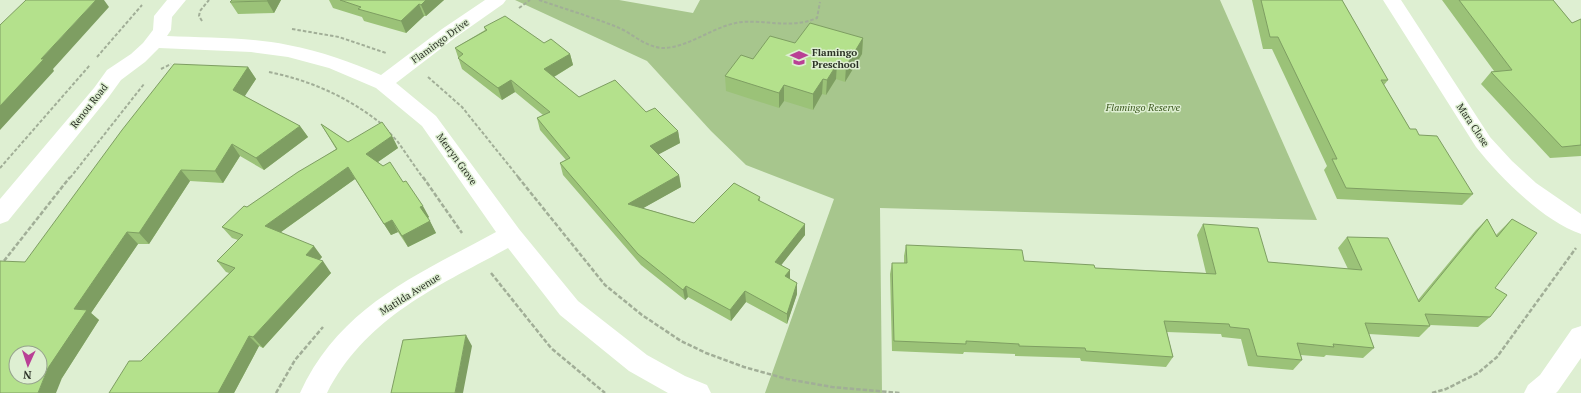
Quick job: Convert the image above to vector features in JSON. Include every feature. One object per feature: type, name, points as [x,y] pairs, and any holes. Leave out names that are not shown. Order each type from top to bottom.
[{"type":"street","name":"Renou Road","points":[[0,215],[8,196],[101,93],[109,79],[138,58],[154,42],[162,30],[163,16],[177,0]]},
{"type":"street","name":"Flamingo Drive","points":[[383,83],[449,33],[497,0]]},
{"type":"street","name":"Mara Close","points":[[1392,0],[1483,142],[1494,156],[1521,183],[1580,235]]},
{"type":"street","name":"Merryn Grove","points":[[154,42],[251,46],[288,51],[335,63],[383,83],[429,121],[511,235],[570,308],[638,363],[676,384],[698,393]]},
{"type":"street","name":"Matilda Avenue","points":[[312,393],[340,349],[362,326],[386,306],[511,235]]},
{"type":"street","points":[[1537,393],[1549,383],[1581,337]]},
{"type":"path","points":[[0,168],[146,0]]},
{"type":"path","points":[[200,26],[204,22],[199,16],[200,11],[209,0]]},
{"type":"path","points":[[539,0],[617,27],[648,44],[664,48],[690,40],[730,24],[743,22],[796,23],[813,20],[817,18],[820,2]]},
{"type":"path","points":[[170,66],[173,61]]},
{"type":"path","points":[[156,71],[177,65]]},
{"type":"path","points":[[264,71],[314,83],[360,106],[382,124],[398,142],[463,234]]},
{"type":"path","points":[[423,74],[462,107],[605,285],[628,304],[681,341],[700,350],[760,372],[826,386],[900,393]]},
{"type":"path","points":[[0,266],[147,80]]},
{"type":"path","points":[[1432,393],[1446,389],[1478,373],[1496,357],[1580,235]]},
{"type":"path","points":[[487,268],[552,348],[605,393]]},
{"type":"path","points":[[486,279],[492,275]]},
{"type":"green space","name":"Flamingo Reserve","points":[[515,0],[619,0],[693,13],[700,0],[1220,0],[1317,220],[880,208],[882,393],[765,393],[834,199],[746,165],[711,131],[647,61]]},
{"type":"building","points":[[26,0],[96,0],[0,106],[0,25]]},
{"type":"building","points":[[232,0],[268,0],[230,2]]},
{"type":"building","points":[[340,0],[426,0],[421,5],[419,4],[401,21],[358,9],[361,7]]},
{"type":"building","points":[[1261,0],[1342,0],[1388,80],[1381,80],[1410,129],[1416,129],[1419,135],[1437,136],[1473,194],[1346,188],[1332,159],[1337,159],[1278,37],[1270,37]]},
{"type":"building","points":[[1459,0],[1553,0],[1572,23],[1581,19],[1581,145],[1562,147],[1491,72],[1512,70]]},
{"type":"building","points":[[505,16],[544,43],[551,39],[570,54],[544,69],[579,97],[615,80],[646,112],[655,108],[678,131],[650,146],[679,175],[628,204],[694,223],[734,183],[760,197],[758,200],[805,224],[775,262],[790,270],[785,276],[797,283],[787,314],[745,291],[730,310],[686,286],[683,290],[638,254],[560,163],[570,158],[537,118],[550,112],[511,80],[498,88],[458,58],[463,54],[455,48],[487,30],[484,27]]},
{"type":"building","points":[[810,23],[863,38],[846,66],[837,64],[827,80],[823,79],[813,94],[784,85],[779,93],[725,76],[741,55],[753,59],[770,36],[795,43]]},
{"type":"building","points":[[174,64],[248,67],[233,90],[300,126],[256,158],[232,144],[215,171],[181,170],[139,233],[127,232],[74,309],[87,310],[48,368],[48,345],[8,345],[8,385],[41,385],[38,393],[0,393],[0,261],[25,262],[122,130]]},
{"type":"building","points":[[382,122],[392,136],[366,154],[383,166],[390,162],[403,182],[406,181],[423,206],[420,207],[430,221],[402,236],[392,220],[384,224],[348,167],[265,226],[314,246],[306,255],[323,261],[253,337],[249,336],[218,393],[109,393],[129,361],[141,361],[235,268],[217,261],[243,235],[222,227],[244,206],[247,207],[298,172],[337,149],[321,124],[348,142]]},
{"type":"building","points":[[1487,219],[1497,237],[1512,219],[1537,233],[1495,288],[1507,295],[1490,317],[1425,314],[1430,326],[1365,323],[1374,348],[1333,344],[1334,347],[1297,343],[1302,360],[1257,356],[1249,329],[1230,327],[1229,324],[1164,321],[1173,357],[1086,351],[1085,348],[1019,346],[1019,344],[966,341],[966,344],[894,341],[892,263],[907,263],[906,245],[1022,250],[1024,261],[1094,265],[1095,268],[1216,274],[1203,224],[1258,228],[1268,262],[1362,270],[1347,237],[1388,238],[1419,302]]},
{"type":"building","points":[[466,335],[455,393],[391,393],[403,340]]},
{"type":"place","name":"Flamingo Preschool","points":[[799,58]]}]
